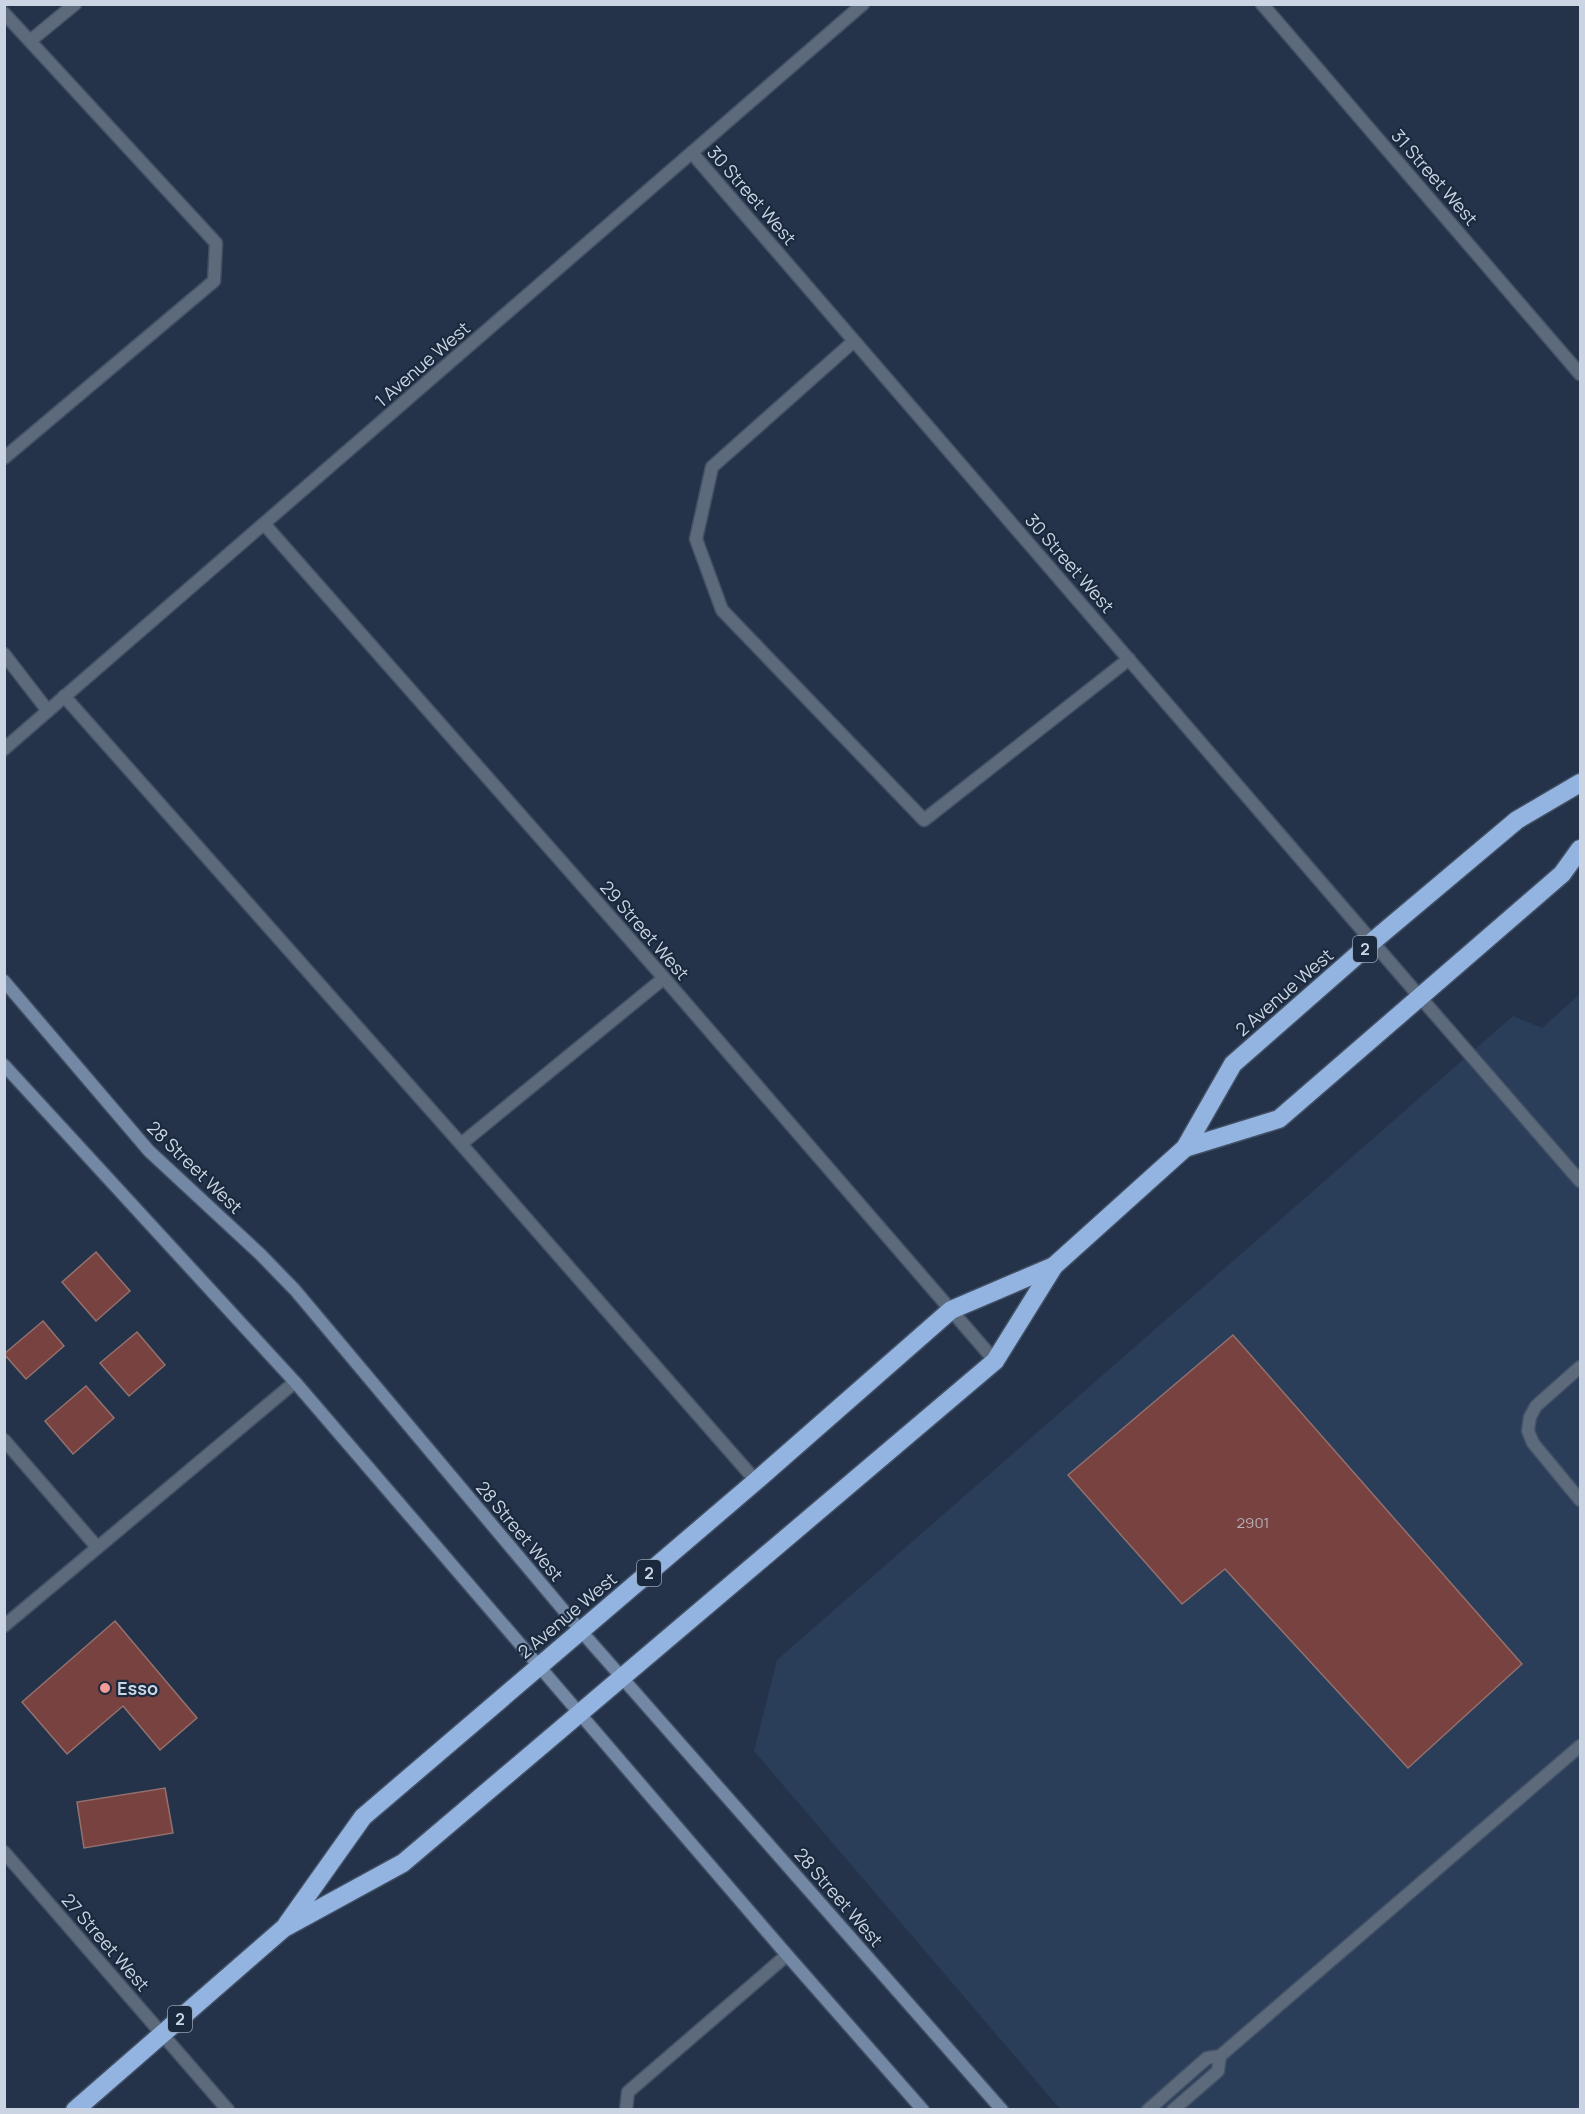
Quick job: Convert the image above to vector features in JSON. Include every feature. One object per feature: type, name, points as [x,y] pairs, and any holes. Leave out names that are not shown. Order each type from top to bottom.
[{"type":"highway","name":"2 Avenue West","points":[[75,2109],[284,1928],[403,1863],[995,1361],[1054,1266],[1185,1148],[1233,1064],[1372,942],[1517,820],[1581,783]]},
{"type":"highway","name":"2 Avenue West","points":[[1185,1148],[1279,1119],[1563,874],[1581,849]]},
{"type":"highway","name":"2 Avenue West","points":[[284,1928],[363,1817],[756,1481],[951,1310],[1054,1266]]},
{"type":"street","points":[[30,41],[75,4]]},
{"type":"street","name":"1 Avenue West","points":[[4,749],[265,525],[862,4]]},
{"type":"street","name":"31 Street West","points":[[1262,4],[1581,374]]},
{"type":"street","points":[[4,13],[216,243],[214,281],[4,458]]},
{"type":"street","name":"30 Street West","points":[[692,153],[1581,1181]]},
{"type":"street","points":[[854,341],[712,467],[696,539],[722,609],[924,820],[1129,659]]},
{"type":"street","name":"29 Street West","points":[[265,525],[664,978],[995,1361]]},
{"type":"street","points":[[4,654],[48,711]]},
{"type":"street","points":[[64,696],[756,1481]]},
{"type":"street","points":[[461,1144],[664,978]]},
{"type":"street","name":"28 Street West","points":[[4,981],[149,1151],[260,1254],[295,1290],[581,1631],[1003,2108]]},
{"type":"street","points":[[4,1065],[295,1382],[787,1955],[923,2109]]},
{"type":"street","points":[[1581,1367],[1536,1406],[1530,1418],[1528,1431],[1533,1443],[1581,1500]]},
{"type":"street","points":[[4,1626],[295,1382]]},
{"type":"street","points":[[4,1440],[97,1547]]},
{"type":"street","points":[[1148,2109],[1207,2058],[1220,2056],[1581,1746]]},
{"type":"street","name":"27 Street West","points":[[4,1852],[228,2109]]},
{"type":"street","points":[[626,2109],[628,2092],[787,1955]]},
{"type":"street","points":[[1173,2109],[1218,2071],[1220,2056]]},
{"type":"shaded area","points":[[1580,994],[1580,2109],[1060,2109],[754,1751],[777,1660],[1513,1016],[1542,1028]]},
{"type":"building","points":[[96,1252],[130,1291],[96,1321],[62,1282]]},
{"type":"building","points":[[43,1321],[64,1346],[26,1379],[4,1354]]},
{"type":"building","points":[[137,1332],[165,1365],[129,1396],[100,1363]]},
{"type":"building","points":[[1233,1335],[1522,1664],[1408,1768],[1225,1569],[1182,1604],[1068,1475]]},
{"type":"building","points":[[86,1386],[114,1418],[73,1454],[45,1421]]},
{"type":"building","name":"Esso","points":[[115,1621],[197,1718],[160,1750],[123,1706],[67,1754],[22,1702]]},
{"type":"building","points":[[165,1788],[173,1833],[84,1848],[77,1802]]},
{"type":"place","name":"Esso","points":[[105,1688]]}]
